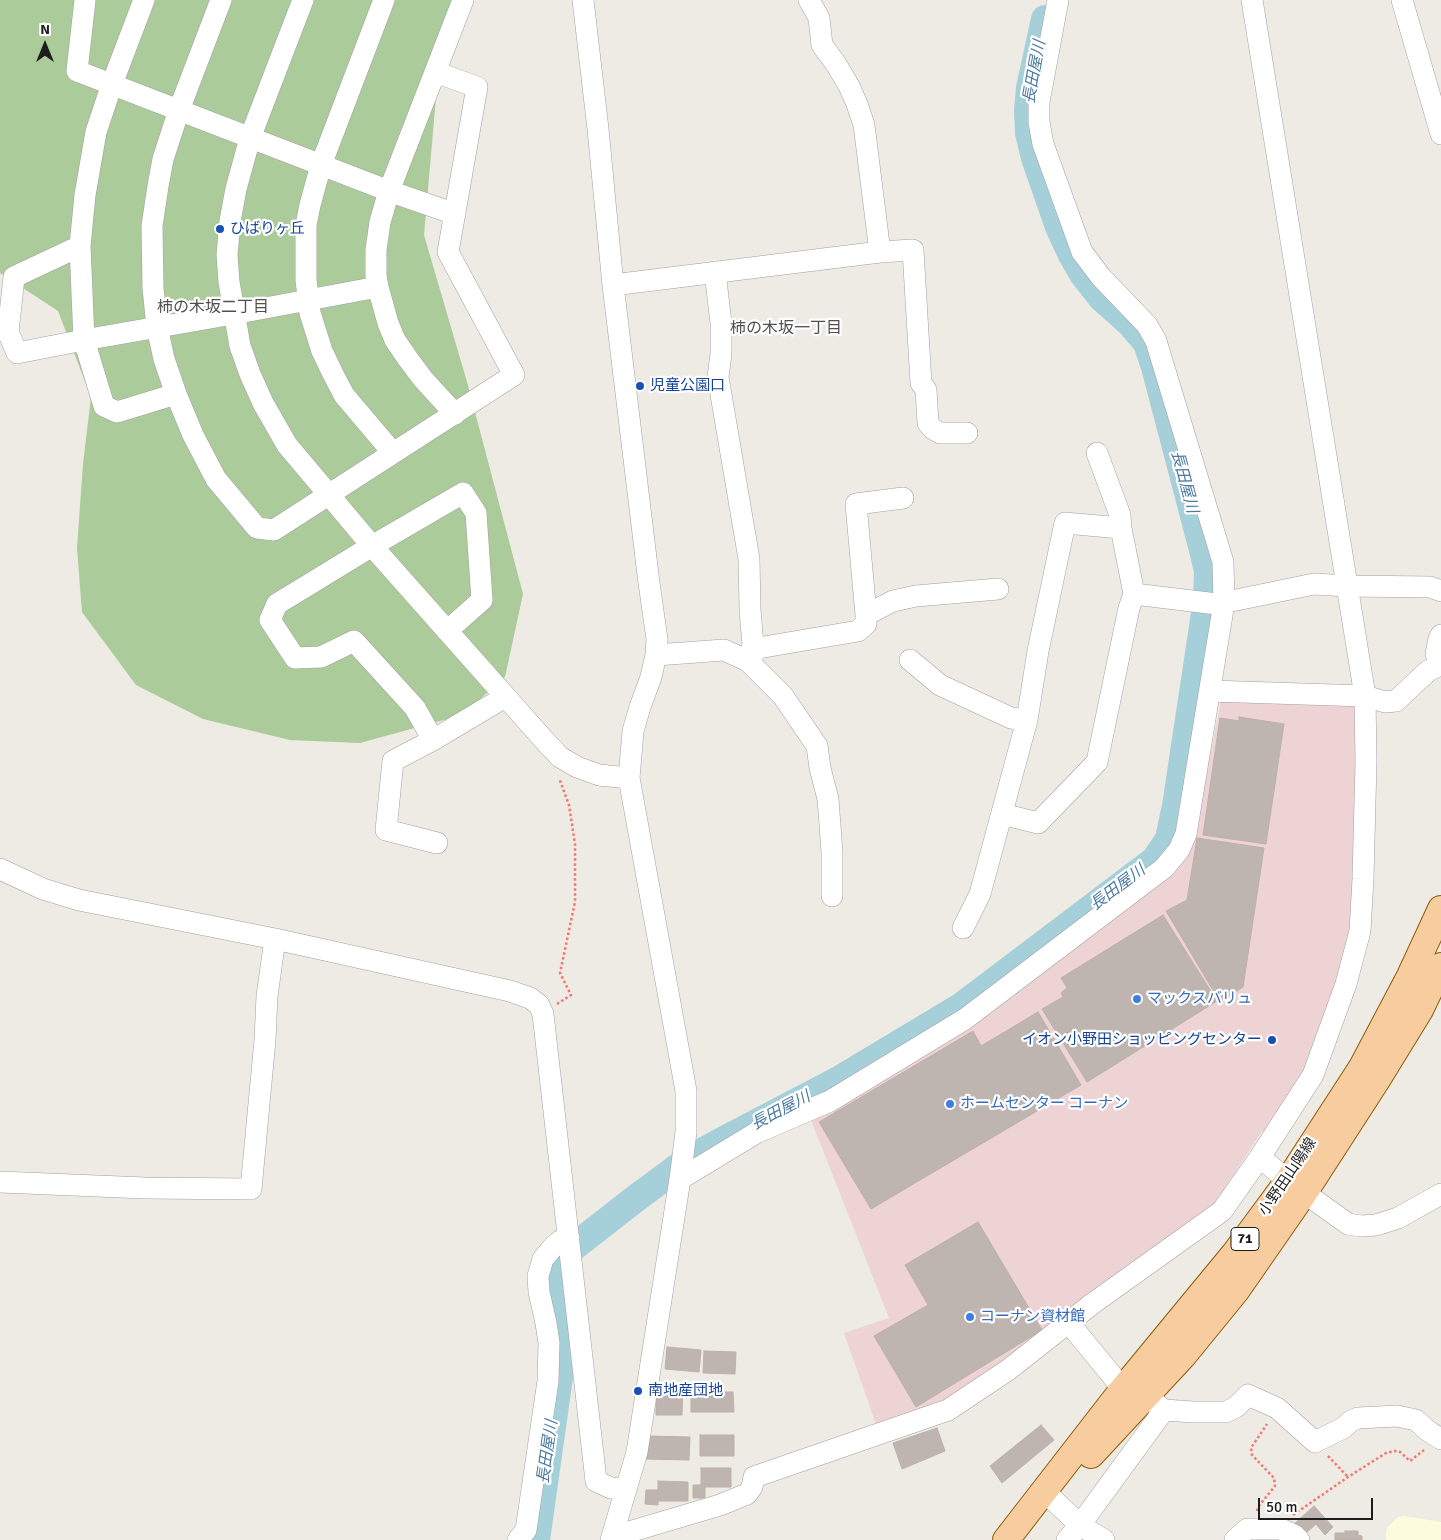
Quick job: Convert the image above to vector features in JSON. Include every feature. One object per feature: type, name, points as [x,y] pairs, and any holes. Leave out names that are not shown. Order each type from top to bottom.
[{"type":"main road","name":"小野田山陽線","points":[[1296,1187],[1410,976],[1441,909]]},
{"type":"main road","name":"小野田山陽線","points":[[1007,1540],[1048,1494],[1144,1398],[1235,1253],[1296,1187],[1420,1010],[1441,966]]},
{"type":"street","points":[[85,0],[77,71],[389,191],[455,214]]},
{"type":"street","points":[[144,0],[96,132],[85,195],[80,246],[84,340],[104,406],[117,412],[176,394]]},
{"type":"street","points":[[221,0],[179,110],[163,159],[152,226],[153,288],[157,327],[164,358],[193,435],[216,479],[257,528],[274,530],[514,375],[448,252],[477,87],[434,72]]},
{"type":"street","points":[[303,0],[250,138],[236,189],[230,221],[227,255],[228,282],[240,346],[263,403],[286,445],[372,546],[551,748],[560,757],[576,767],[599,775],[629,778]]},
{"type":"street","points":[[384,0],[321,165],[306,225],[305,252],[308,300],[322,351],[344,395],[392,453]]},
{"type":"street","points":[[455,414],[418,372],[396,340],[388,323],[378,287],[376,250],[380,222],[389,191],[463,0]]},
{"type":"street","points":[[583,0],[613,284],[657,639],[656,655],[651,677],[633,731],[629,778],[686,1091],[686,1132],[680,1180],[637,1452],[611,1538]]},
{"type":"street","points":[[809,0],[819,18],[822,45],[849,86],[864,125],[880,252]]},
{"type":"street","points":[[680,1180],[756,1133],[830,1101],[965,1019],[1164,868],[1179,850],[1186,834],[1210,691],[1213,603],[1223,562],[1156,341],[1147,325],[1101,277],[1082,252],[1044,144],[1039,102],[1058,0]]},
{"type":"street","points":[[611,1538],[720,1505],[747,1494],[752,1488],[754,1477],[948,1410],[1008,1370],[1092,1304],[1222,1211],[1314,1076],[1346,984],[1360,931],[1366,762],[1365,696],[1252,0]]},
{"type":"street","points":[[1402,0],[1441,134]]},
{"type":"street","points":[[80,246],[14,277],[8,332],[17,353],[378,287]]},
{"type":"street","points":[[613,284],[880,252],[913,250],[921,383],[926,390],[928,422],[933,429],[940,433],[967,433]]},
{"type":"street","points":[[715,272],[721,323],[721,354],[718,378],[749,559],[753,645],[748,661]]},
{"type":"street","points":[[1002,814],[1038,823],[1098,762],[1129,608],[1134,594],[1120,515],[1097,453]]},
{"type":"street","points":[[433,740],[415,708],[354,641],[321,657],[295,658],[270,620],[277,604],[463,493],[476,513],[482,600],[447,631]]},
{"type":"street","points":[[748,661],[758,648],[858,631],[866,624],[856,504],[903,498]]},
{"type":"street","points":[[963,928],[980,894],[1027,720],[1038,651],[1065,524],[1121,528]]},
{"type":"street","points":[[1134,594],[1213,603],[1314,584],[1430,588],[1441,591]]},
{"type":"street","points":[[866,615],[893,601],[916,596],[998,589]]},
{"type":"street","points":[[1210,691],[1365,696],[1385,702],[1396,701],[1428,671],[1440,665],[1436,654],[1441,635]]},
{"type":"street","points":[[656,655],[724,650],[748,661],[783,696],[817,746],[820,768],[828,799],[832,852],[832,896]]},
{"type":"street","points":[[910,660],[940,685],[1011,718],[1027,720]]},
{"type":"street","points":[[437,843],[386,830],[392,761],[433,740],[505,697]]},
{"type":"street","points":[[0,869],[43,889],[79,900],[276,939],[510,991],[530,998],[539,1005],[544,1014],[596,1481],[611,1488],[626,1488]]},
{"type":"street","points":[[0,1182],[144,1188],[251,1189],[265,1040],[267,996],[276,939]]},
{"type":"street","points":[[1260,1157],[1296,1187],[1348,1224],[1361,1226],[1376,1225],[1439,1202]]},
{"type":"street","points":[[518,1540],[526,1530],[548,1382],[549,1343],[539,1292],[538,1276],[544,1259],[553,1246],[560,1241],[570,1246]]},
{"type":"street","points":[[1069,1323],[1144,1398],[1192,1412],[1226,1412],[1236,1407],[1248,1395],[1276,1408],[1314,1442],[1343,1428],[1358,1418],[1397,1416],[1416,1420],[1428,1431],[1435,1443]]},
{"type":"street","points":[[1074,1532],[1144,1398]]},
{"type":"street","points":[[1048,1494],[1074,1532],[1104,1540]]},
{"type":"street","points":[[1244,1535],[1281,1530],[1294,1535],[1299,1540]]},
{"type":"path","points":[[544,1014],[571,995],[560,973],[575,902],[575,844],[570,805],[556,770],[551,748]]},
{"type":"path","points":[[1244,1535],[1258,1507],[1275,1486],[1274,1478],[1252,1455],[1251,1448],[1276,1408]]},
{"type":"path","points":[[1314,1442],[1348,1477]]},
{"type":"path","points":[[1281,1530],[1298,1510],[1386,1453],[1400,1452],[1410,1461],[1435,1443]]},
{"type":"shaded area","name":"イオン小野田ショッピングセンター","points":[[1221,701],[1372,703],[1369,917],[1327,1069],[1279,1143],[1262,1131],[1216,1202],[1053,1322],[1053,1329],[949,1401],[877,1427],[844,1333],[889,1318],[811,1120],[858,1096],[969,1027],[1176,870],[1192,847]]},
{"type":"shaded area","points":[[1404,1516],[1441,1522],[1441,1540],[1386,1540],[1387,1528],[1398,1517]]},
{"type":"green space","points":[[0,0],[472,0],[439,63],[424,235],[467,382],[523,594],[505,677],[462,715],[360,743],[290,740],[203,719],[136,685],[82,612],[77,548],[83,464],[91,397],[58,311],[0,273]]},
{"type":"building","points":[[1239,717],[1284,724],[1266,844],[1203,835],[1220,718],[1239,721]]},
{"type":"building","points":[[1197,838],[1264,848],[1243,987],[1220,1002],[1166,911],[1187,900]]},
{"type":"building","name":"マックスバリュ","points":[[1163,915],[1217,1001],[1087,1082],[1042,1009],[1063,997],[1061,993],[1067,988],[1061,978]]},
{"type":"building","name":"ホームセンター コーナン","points":[[1038,1012],[1081,1085],[871,1209],[819,1122],[973,1031],[981,1046]]},
{"type":"building","name":"コーナン資材館","points":[[978,1222],[1042,1330],[916,1407],[874,1336],[928,1305],[905,1265]]},
{"type":"building","points":[[667,1347],[701,1350],[699,1372],[665,1369]]},
{"type":"building","points":[[704,1351],[736,1352],[735,1374],[703,1373]]},
{"type":"building","points":[[656,1386],[683,1386],[682,1415],[656,1415]]},
{"type":"building","points":[[691,1392],[733,1392],[734,1412],[691,1412]]},
{"type":"building","points":[[1041,1425],[1054,1440],[1002,1483],[990,1466]]},
{"type":"building","points":[[937,1428],[945,1451],[902,1469],[893,1443]]},
{"type":"building","points":[[700,1435],[734,1435],[734,1456],[700,1456]]},
{"type":"building","points":[[647,1436],[690,1437],[689,1460],[646,1459]]},
{"type":"building","points":[[701,1468],[731,1468],[731,1487],[705,1487],[705,1498],[693,1498],[693,1485],[701,1485]]},
{"type":"building","points":[[658,1481],[688,1482],[688,1501],[658,1501],[658,1505],[645,1504],[646,1490],[658,1490]]},
{"type":"building","points":[[1314,1506],[1333,1527],[1325,1535],[1316,1524],[1304,1535],[1294,1524]]},
{"type":"building","points":[[1345,1531],[1358,1531],[1358,1535],[1362,1536],[1362,1540],[1335,1540],[1335,1533],[1345,1533]]},
{"type":"waterway","name":"長田屋川","points":[[536,1540],[561,1363],[550,1274],[562,1256],[689,1159],[837,1081],[962,1006],[1155,860],[1169,839],[1176,806],[1207,600],[1208,571],[1155,367],[1147,343],[1130,323],[1102,298],[1083,274],[1059,227],[1035,158],[1029,133],[1028,110],[1030,88],[1045,19]]},
{"type":"place","name":"ひばりヶ丘","points":[[220,229]]},
{"type":"place","name":"児童公園口","points":[[640,386]]},
{"type":"place","name":"マックスバリュ","points":[[1137,999]]},
{"type":"place","name":"イオン小野田ショッピングセンター","points":[[1272,1040]]},
{"type":"place","name":"ホームセンター コーナン","points":[[950,1104]]},
{"type":"place","name":"コーナン資材館","points":[[970,1317]]},
{"type":"place","name":"南地産団地","points":[[638,1391]]},
{"type":"district","name":"柿の木坂二丁目","points":[[213,308]]},
{"type":"district","name":"柿の木坂一丁目","points":[[786,329]]}]
